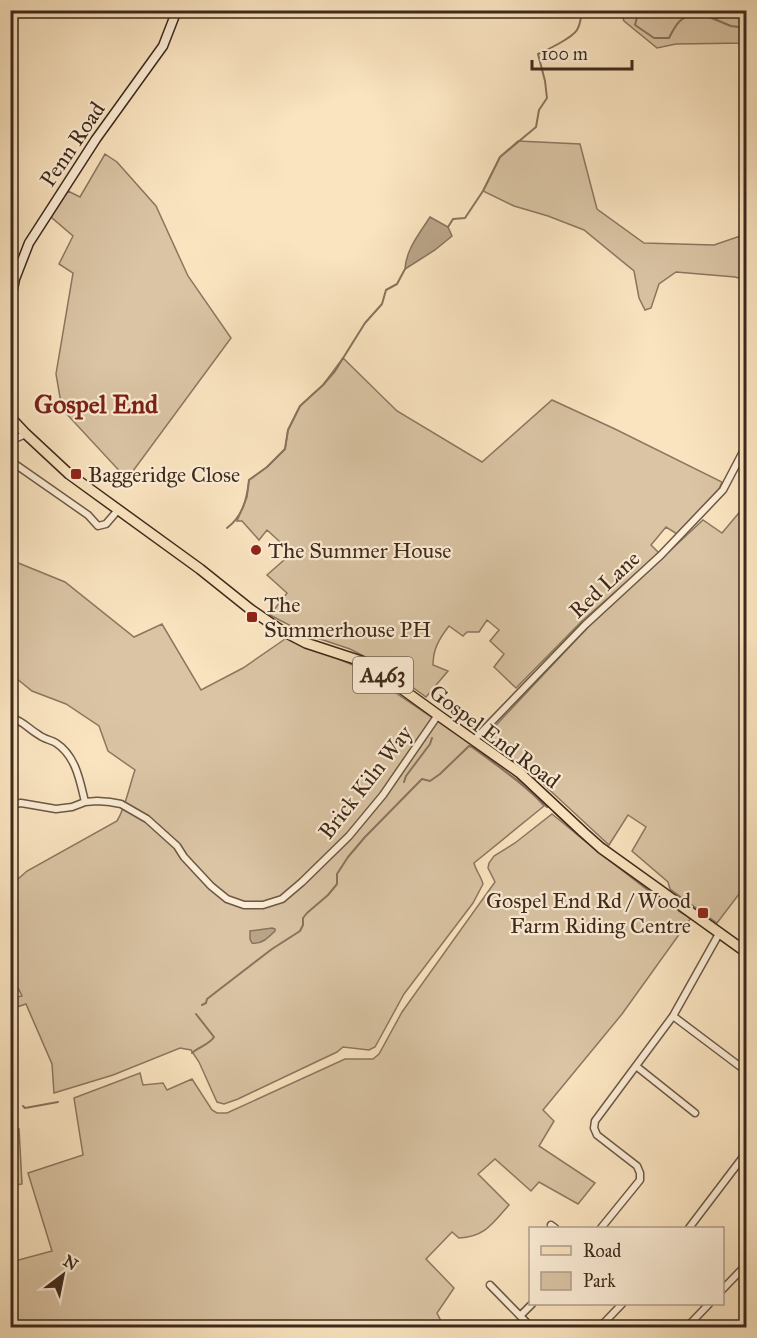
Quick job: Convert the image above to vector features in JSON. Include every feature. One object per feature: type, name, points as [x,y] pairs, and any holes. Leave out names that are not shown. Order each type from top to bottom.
[{"type":"main road","name":"Gospel End Road","points":[[10,417],[69,474],[250,609],[279,629],[306,643],[361,661],[380,673],[520,773],[601,848],[747,952]]},
{"type":"street","name":"Penn Road","points":[[10,304],[15,279],[29,243],[96,139],[163,46],[177,10]]},
{"type":"street","points":[[10,336],[13,373],[13,397],[10,409]]},
{"type":"street","points":[[10,441],[26,434]]},
{"type":"street","name":"Red Lane","points":[[474,740],[585,626],[661,555],[723,490],[747,446]]},
{"type":"street","points":[[12,462],[88,515],[98,526],[106,524],[118,510]]},
{"type":"street","name":"Brick Kiln Way","points":[[10,805],[21,803],[56,809],[72,807],[85,802],[121,804],[147,819],[177,846],[211,886],[227,898],[244,905],[264,905],[282,899],[349,836],[383,795],[438,716]]},
{"type":"street","points":[[10,717],[20,720],[36,734],[61,747],[76,769],[85,802]]},
{"type":"street","points":[[601,1227],[640,1180],[640,1173],[637,1166],[597,1135],[594,1128],[595,1121],[674,1016],[720,932]]},
{"type":"street","points":[[674,1016],[747,1071]]},
{"type":"street","points":[[636,1066],[695,1113]]},
{"type":"street","points":[[690,1227],[747,1153]]},
{"type":"street","points":[[724,1289],[747,1265]]},
{"type":"street","points":[[496,1290],[502,1284]]},
{"type":"street","points":[[490,1285],[532,1328]]},
{"type":"street","points":[[520,1316],[531,1305]]},
{"type":"street","points":[[599,1328],[621,1305]]},
{"type":"street","points":[[686,1328],[709,1305]]},
{"type":"green space","points":[[620,11],[746,11],[746,43],[676,44],[657,48],[624,21]]},
{"type":"green space","points":[[518,141],[580,144],[597,209],[644,243],[714,245],[746,234],[746,280],[676,272],[659,284],[651,308],[645,310],[639,298],[634,271],[584,230],[514,206],[483,191],[500,157]]},
{"type":"green space","points":[[105,154],[117,162],[156,206],[188,276],[231,338],[126,478],[62,409],[56,374],[73,273],[59,264],[73,236],[51,217],[68,191],[80,197]]},
{"type":"green space","points":[[343,358],[397,411],[482,462],[552,400],[722,482],[719,489],[677,534],[666,527],[651,545],[659,553],[581,622],[516,688],[494,667],[504,654],[490,641],[499,630],[487,620],[479,632],[467,632],[463,636],[449,626],[437,644],[433,665],[448,671],[426,697],[383,666],[350,649],[308,635],[270,615],[287,593],[267,575],[292,553],[267,530],[259,540],[242,521],[237,521],[247,497],[249,480],[267,467],[285,449],[288,430],[300,406],[323,385]]},
{"type":"green space","points":[[743,508],[746,511],[746,885],[717,923],[670,889],[668,882],[632,851],[646,827],[628,815],[609,845],[541,782],[484,738],[588,627],[703,520],[722,533]]},
{"type":"green space","points":[[11,560],[65,582],[134,637],[162,624],[201,690],[243,668],[288,637],[369,672],[387,687],[471,744],[533,794],[544,806],[474,863],[483,884],[473,903],[404,994],[375,1047],[369,1050],[343,1047],[337,1052],[224,1104],[217,1102],[191,1050],[180,1048],[113,1075],[54,1093],[52,1064],[26,1004],[11,1009],[11,998],[22,996],[11,974],[10,886],[27,871],[117,821],[135,770],[108,751],[99,726],[66,704],[32,691],[11,674]]},
{"type":"green space","points":[[552,814],[585,841],[691,918],[622,1014],[543,1110],[554,1121],[539,1146],[595,1183],[578,1204],[539,1182],[531,1191],[495,1159],[478,1174],[509,1205],[488,1228],[476,1235],[459,1238],[452,1232],[426,1259],[454,1288],[437,1313],[444,1327],[11,1328],[11,1262],[52,1251],[28,1173],[83,1155],[74,1098],[140,1073],[143,1085],[163,1083],[167,1090],[192,1079],[212,1110],[217,1113],[227,1113],[345,1059],[373,1059],[379,1054],[402,1012],[495,882],[488,868],[494,856]]},
{"type":"green space","points":[[11,1129],[19,1129],[22,1184],[11,1186]]},
{"type":"shaded area","points":[[430,217],[448,227],[452,236],[405,269],[411,248]]},
{"type":"shaded area","points":[[272,928],[275,931],[262,942],[252,943],[250,931]]},
{"type":"waterway","points":[[448,227],[453,219],[465,218],[483,191],[500,157],[536,127],[539,110],[547,98],[538,54],[559,44],[577,30],[580,23],[580,10]]},
{"type":"waterway","points":[[629,10],[637,17],[635,25],[654,38],[669,38],[680,21],[697,12],[731,26],[746,28]]},
{"type":"waterway","points":[[714,19],[738,13],[738,10]]},
{"type":"waterway","points":[[227,528],[237,518],[243,507],[249,480],[267,467],[285,449],[288,430],[300,406],[335,371],[365,323],[382,304],[386,290],[397,284],[405,269]]},
{"type":"waterway","points":[[404,782],[432,738]]},
{"type":"waterway","points":[[202,1005],[272,949],[300,931],[303,918],[337,884],[337,874],[365,837],[422,779],[430,781],[440,774],[469,746],[517,780],[547,807]]},
{"type":"waterway","points":[[554,812],[592,846]]},
{"type":"waterway","points":[[604,856],[674,908]]},
{"type":"waterway","points":[[679,911],[694,920]]},
{"type":"waterway","points":[[192,1053],[214,1037],[196,1014]]},
{"type":"waterway","points":[[23,1106],[25,1108],[58,1102]]},
{"type":"place","name":"Baggeridge Close","points":[[76,474]]},
{"type":"place","name":"The Summer House","points":[[256,550]]},
{"type":"place","name":"The Summerhouse PH","points":[[252,617]]},
{"type":"place","name":"Gospel End Rd / Wood Farm Riding Centre","points":[[703,913]]},
{"type":"district","name":"Gospel End","points":[[96,404]]}]
